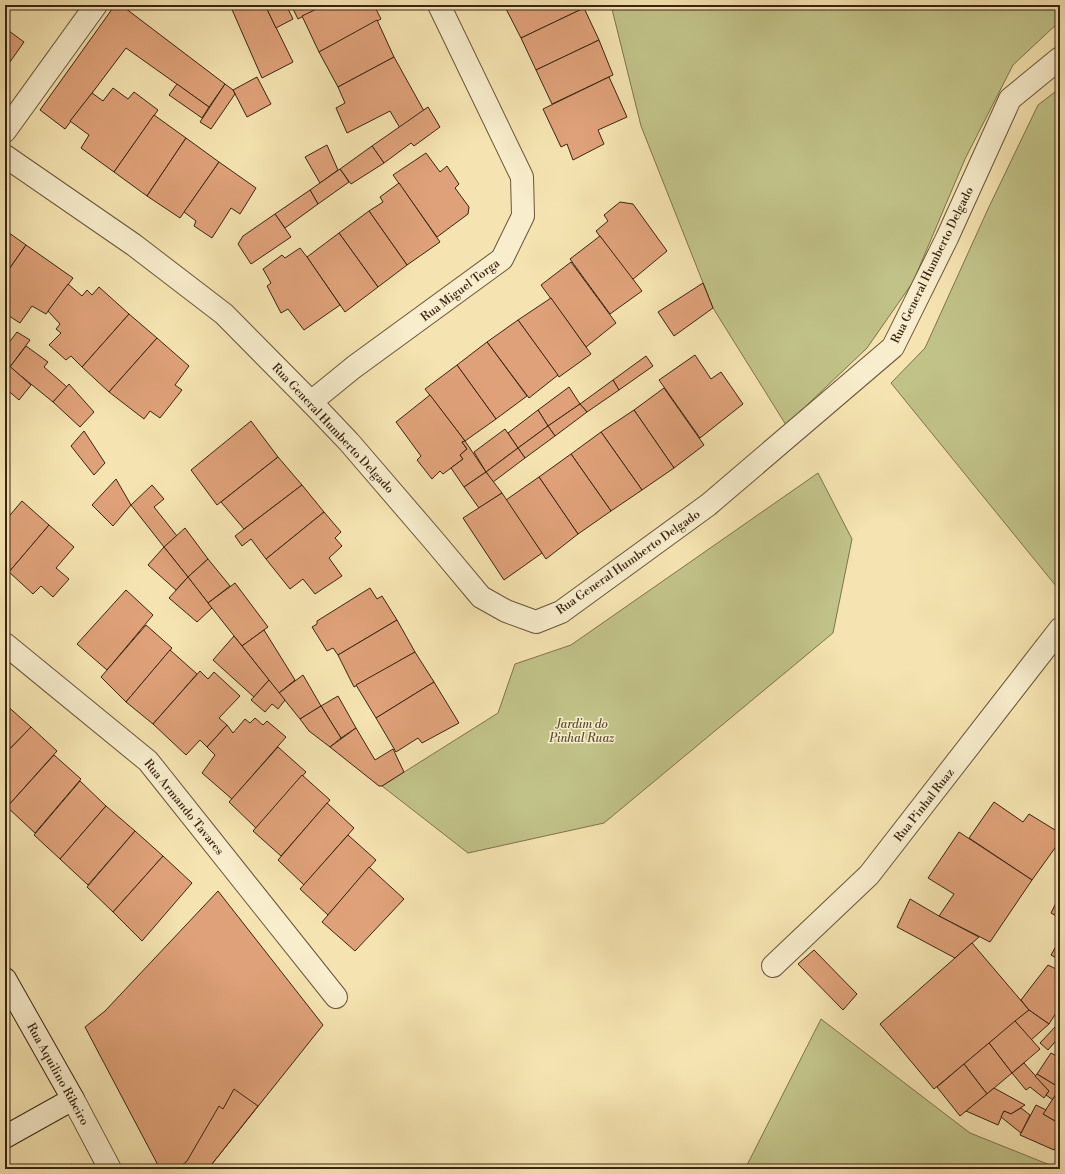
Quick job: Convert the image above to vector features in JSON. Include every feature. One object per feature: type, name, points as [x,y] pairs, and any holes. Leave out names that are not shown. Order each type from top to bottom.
[{"type":"street","points":[[5,131],[96,5]]},
{"type":"street","name":"Rua Miguel Torga","points":[[311,402],[354,368],[502,259],[523,216],[522,177],[439,5]]},
{"type":"street","name":"Rua General Humberto Delgado","points":[[5,156],[134,245],[224,314],[349,442],[481,597],[506,611],[536,622],[561,612],[708,505],[893,347],[947,238],[1010,99],[1060,58]]},
{"type":"street","name":"Rua Pinhal Ruaz","points":[[773,966],[869,875],[1060,629]]},
{"type":"street","name":"Rua Armando Tavares","points":[[5,644],[148,760],[336,998]]},
{"type":"street","name":"Rua Aquilino Ribeiro","points":[[5,979],[110,1169]]},
{"type":"street","points":[[5,1137],[73,1100]]},
{"type":"green space","points":[[611,5],[1060,5],[1060,21],[1013,65],[965,159],[913,282],[867,348],[786,425],[713,308],[641,126]]},
{"type":"green space","points":[[1060,88],[1060,591],[891,383],[925,348],[988,209],[1038,105]]},
{"type":"green space","name":"Jardim do Pinhal Ruaz","points":[[818,473],[852,539],[833,633],[604,823],[468,853],[382,786],[498,713],[515,664],[571,645]]},
{"type":"green space","points":[[821,1019],[970,1133],[1060,1169],[745,1169]]},
{"type":"building","points":[[115,5],[121,5],[225,84],[209,107],[126,48],[65,129],[40,110]]},
{"type":"building","points":[[230,5],[265,5],[293,62],[262,78]]},
{"type":"building","points":[[265,5],[286,5],[293,19],[276,28]]},
{"type":"building","points":[[291,5],[325,5],[298,19]]},
{"type":"building","points":[[325,5],[374,5],[381,19],[319,52],[302,16]]},
{"type":"building","points":[[504,5],[583,5],[584,8],[521,38]]},
{"type":"building","points":[[584,8],[599,40],[536,70],[521,38]]},
{"type":"building","points":[[377,20],[394,57],[338,87],[319,52]]},
{"type":"building","points":[[5,28],[24,42],[5,69]]},
{"type":"building","points":[[599,40],[613,75],[552,104],[536,70]]},
{"type":"building","points":[[394,57],[424,111],[400,128],[390,111],[347,133],[336,108],[345,103],[338,87]]},
{"type":"building","points":[[257,77],[271,104],[247,117],[233,90]]},
{"type":"building","points":[[609,77],[627,117],[598,130],[604,144],[573,160],[567,144],[561,147],[543,109]]},
{"type":"building","points":[[177,84],[209,107],[202,118],[169,95]]},
{"type":"building","points":[[225,84],[233,90],[235,94],[211,129],[200,122]]},
{"type":"building","points":[[113,88],[128,99],[134,92],[158,110],[114,172],[81,148],[89,135],[70,121],[92,93],[103,101]]},
{"type":"building","points":[[428,107],[440,127],[414,146],[411,143],[384,163],[372,146]]},
{"type":"building","points":[[154,115],[186,138],[147,196],[114,172]]},
{"type":"building","points":[[186,138],[219,162],[180,218],[147,196]]},
{"type":"building","points":[[327,145],[338,170],[320,183],[305,157]]},
{"type":"building","points":[[372,146],[384,163],[351,184],[340,169]]},
{"type":"building","points":[[426,153],[440,172],[447,166],[459,184],[455,188],[469,207],[468,214],[437,237],[393,175]]},
{"type":"building","points":[[219,162],[256,188],[240,214],[231,208],[212,238],[194,226],[196,221],[184,212]]},
{"type":"building","points":[[340,169],[349,182],[318,204],[310,190]]},
{"type":"building","points":[[399,183],[440,242],[407,265],[369,211],[383,202],[380,197]]},
{"type":"building","points":[[310,190],[318,204],[285,228],[275,214]]},
{"type":"building","points":[[620,202],[633,204],[667,251],[632,280],[596,231],[608,221],[604,215]]},
{"type":"building","points":[[369,211],[407,265],[378,287],[339,233]]},
{"type":"building","points":[[275,214],[291,237],[251,264],[238,244],[243,236]]},
{"type":"building","points":[[5,230],[26,245],[5,275]]},
{"type":"building","points":[[339,233],[378,287],[345,312],[307,257]]},
{"type":"building","points":[[600,236],[642,291],[610,314],[570,259]]},
{"type":"building","points":[[26,245],[73,278],[46,314],[32,306],[20,323],[6,314],[5,315],[5,275]]},
{"type":"building","points":[[300,248],[340,305],[304,330],[288,309],[281,313],[267,286],[271,283],[263,269],[282,255],[285,258]]},
{"type":"building","points":[[571,262],[616,323],[586,347],[541,285]]},
{"type":"building","points":[[703,283],[713,308],[674,336],[658,312]]},
{"type":"building","points":[[68,284],[82,296],[87,290],[92,295],[99,287],[129,314],[82,367],[71,356],[66,360],[49,345],[61,333],[56,329],[60,324],[48,311]]},
{"type":"building","points":[[551,298],[591,354],[559,377],[518,320]]},
{"type":"building","points":[[129,314],[157,338],[109,392],[82,367]]},
{"type":"building","points":[[518,320],[558,375],[529,398],[487,342]]},
{"type":"building","points":[[17,332],[30,340],[10,367],[5,362],[5,348]]},
{"type":"building","points":[[157,338],[189,366],[175,385],[182,390],[160,418],[150,411],[144,419],[109,392]]},
{"type":"building","points":[[487,342],[527,396],[496,419],[457,365]]},
{"type":"building","points":[[26,346],[48,362],[44,367],[67,387],[53,402],[10,367]]},
{"type":"building","points":[[695,355],[711,379],[721,372],[743,404],[700,438],[659,380]]},
{"type":"building","points":[[646,356],[653,366],[619,390],[613,380]]},
{"type":"building","points":[[5,362],[31,385],[19,400],[5,388]]},
{"type":"building","points":[[457,365],[496,419],[465,441],[425,389]]},
{"type":"building","points":[[613,380],[619,390],[587,412],[580,404]]},
{"type":"building","points":[[69,384],[94,412],[80,427],[53,402]]},
{"type":"building","points":[[569,387],[580,404],[548,426],[538,410]]},
{"type":"building","points":[[664,388],[704,445],[674,468],[634,410]]},
{"type":"building","points":[[430,395],[465,441],[462,442],[467,449],[460,455],[463,459],[443,474],[440,471],[432,479],[417,460],[421,456],[396,422]]},
{"type":"building","points":[[580,404],[587,412],[555,436],[548,426]]},
{"type":"building","points":[[538,410],[548,426],[518,448],[508,433]]},
{"type":"building","points":[[634,410],[674,468],[642,490],[601,432]]},
{"type":"building","points":[[251,421],[278,457],[217,505],[191,470]]},
{"type":"building","points":[[548,426],[555,436],[525,458],[518,448]]},
{"type":"building","points":[[505,429],[518,448],[486,472],[474,452]]},
{"type":"building","points":[[84,431],[105,463],[94,475],[71,446]]},
{"type":"building","points":[[601,432],[642,490],[611,511],[571,454]]},
{"type":"building","points":[[465,441],[486,472],[464,487],[451,468],[463,459],[460,455],[467,449],[462,442]]},
{"type":"building","points":[[518,448],[525,458],[493,482],[486,472]]},
{"type":"building","points":[[571,454],[611,511],[578,534],[539,477]]},
{"type":"building","points":[[278,457],[302,485],[244,529],[221,502]]},
{"type":"building","points":[[486,472],[502,493],[479,508],[464,487]]},
{"type":"building","points":[[539,477],[578,534],[546,559],[506,500]]},
{"type":"building","points":[[116,479],[131,505],[113,526],[92,505]]},
{"type":"building","points":[[152,485],[164,499],[154,507],[177,536],[164,547],[131,505]]},
{"type":"building","points":[[302,485],[324,512],[266,559],[251,539],[242,546],[235,536]]},
{"type":"building","points":[[502,493],[542,553],[504,580],[463,518]]},
{"type":"building","points":[[22,501],[49,525],[9,572],[5,569],[5,521]]},
{"type":"building","points":[[324,512],[341,532],[335,538],[342,546],[329,558],[342,576],[315,594],[303,579],[290,589],[266,559]]},
{"type":"building","points":[[49,525],[74,547],[56,568],[69,579],[53,597],[41,586],[33,594],[9,572]]},
{"type":"building","points":[[185,528],[208,559],[188,577],[164,547]]},
{"type":"building","points":[[164,547],[188,577],[176,590],[148,565]]},
{"type":"building","points":[[208,559],[230,586],[208,603],[188,577]]},
{"type":"building","points":[[188,577],[212,608],[197,622],[169,598]]},
{"type":"building","points":[[235,583],[268,627],[242,646],[208,603]]},
{"type":"building","points":[[370,588],[377,599],[382,596],[397,620],[338,655],[333,648],[327,651],[312,627],[317,624],[317,621]]},
{"type":"building","points":[[126,590],[153,615],[107,670],[77,644]]},
{"type":"building","points":[[397,620],[415,652],[354,687],[338,655]]},
{"type":"building","points":[[146,625],[172,648],[126,702],[101,677]]},
{"type":"building","points":[[264,630],[295,680],[279,693],[242,646]]},
{"type":"building","points":[[234,636],[269,680],[254,697],[213,660]]},
{"type":"building","points":[[170,650],[197,674],[153,724],[126,702]]},
{"type":"building","points":[[415,652],[434,682],[376,718],[356,685]]},
{"type":"building","points":[[200,671],[208,679],[214,672],[240,696],[219,718],[227,725],[207,747],[200,740],[186,755],[153,724]]},
{"type":"building","points":[[303,675],[321,706],[300,719],[279,693]]},
{"type":"building","points":[[269,680],[285,700],[278,709],[272,704],[265,712],[251,700]]},
{"type":"building","points":[[434,682],[459,723],[422,743],[418,738],[396,752],[376,718]]},
{"type":"building","points":[[338,696],[356,728],[341,738],[321,706]]},
{"type":"building","points":[[5,704],[31,727],[5,754]]},
{"type":"building","points":[[321,706],[341,738],[330,747],[309,731],[300,719]]},
{"type":"building","points":[[255,718],[263,725],[267,721],[286,737],[232,799],[202,773],[215,755],[207,747],[227,725],[233,733],[245,719],[250,723]]},
{"type":"building","points":[[31,727],[57,751],[7,807],[5,805],[5,754]]},
{"type":"building","points":[[356,728],[375,760],[393,749],[404,772],[382,786],[379,786],[330,747]]},
{"type":"building","points":[[278,747],[306,772],[256,828],[229,802]]},
{"type":"building","points":[[54,755],[81,779],[35,833],[7,807]]},
{"type":"building","points":[[302,775],[330,800],[281,856],[253,831]]},
{"type":"building","points":[[80,781],[106,806],[60,859],[34,835]]},
{"type":"building","points":[[994,802],[1023,822],[1029,814],[1060,833],[1060,841],[1032,880],[969,838]]},
{"type":"building","points":[[327,803],[354,828],[304,885],[278,860]]},
{"type":"building","points":[[106,806],[135,831],[88,885],[60,859]]},
{"type":"building","points":[[135,831],[163,856],[113,912],[87,887]]},
{"type":"building","points":[[959,832],[1032,880],[990,942],[939,916],[954,894],[928,878]]},
{"type":"building","points":[[348,835],[376,860],[328,915],[300,889]]},
{"type":"building","points":[[163,856],[192,883],[142,941],[113,912]]},
{"type":"building","points":[[369,867],[404,899],[355,951],[322,922]]},
{"type":"building","points":[[218,891],[323,1025],[208,1169],[160,1169],[85,1027],[105,1011]]},
{"type":"building","points":[[1060,897],[1060,918],[1051,913]]},
{"type":"building","points":[[910,899],[979,937],[955,958],[897,927]]},
{"type":"building","points":[[1060,939],[1060,960],[1051,955]]},
{"type":"building","points":[[972,943],[1029,1010],[934,1089],[880,1024]]},
{"type":"building","points":[[814,950],[857,994],[843,1010],[798,964]]},
{"type":"building","points":[[1048,965],[1060,971],[1060,1011],[1058,1010],[1049,1024],[1029,1010],[1021,1000]]},
{"type":"building","points":[[1029,1010],[1049,1024],[1031,1040],[1015,1021]]},
{"type":"building","points":[[1015,1021],[1040,1049],[1012,1073],[989,1043]]},
{"type":"building","points":[[1055,1027],[1060,1031],[1060,1036],[1048,1050],[1040,1043]]},
{"type":"building","points":[[989,1043],[1012,1073],[987,1094],[964,1064]]},
{"type":"building","points":[[1051,1053],[1060,1058],[1060,1088],[1037,1074]]},
{"type":"building","points":[[1024,1063],[1049,1091],[1044,1098],[1030,1087],[1026,1090],[1012,1073]]},
{"type":"building","points":[[964,1064],[987,1094],[960,1116],[937,1087]]},
{"type":"building","points":[[1037,1074],[1060,1088],[1053,1100],[1046,1095],[1049,1091],[1035,1076]]},
{"type":"building","points":[[994,1088],[1025,1105],[1011,1114],[1004,1111],[998,1125],[966,1111]]},
{"type":"building","points":[[1060,1088],[1060,1124],[1043,1114]]},
{"type":"building","points":[[234,1089],[258,1106],[208,1169],[168,1169],[181,1166],[187,1161],[219,1106],[223,1109]]},
{"type":"building","points":[[1036,1105],[1046,1110],[1043,1114],[1060,1124],[1060,1141],[1054,1150],[1020,1135]]},
{"type":"building","points":[[1021,1108],[1030,1115],[1021,1133],[1001,1117],[1004,1111],[1011,1114]]},
{"type":"building","points":[[72,1164],[76,1169],[63,1169]]}]
